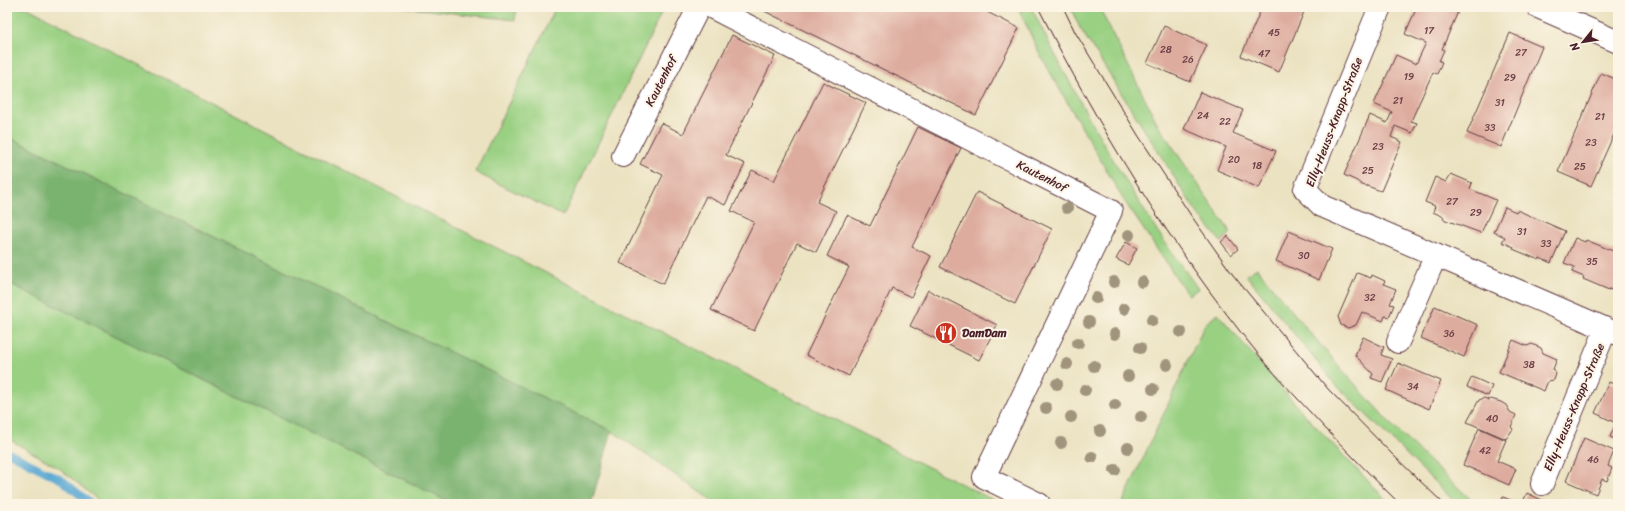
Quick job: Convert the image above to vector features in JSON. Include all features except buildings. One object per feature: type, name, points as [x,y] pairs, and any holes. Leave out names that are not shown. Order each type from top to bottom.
[{"type":"street","name":"Kautenhof","points":[[623,156],[699,7]]},
{"type":"street","name":"Elly-Heuss-Knapp-Straße","points":[[1380,7],[1305,189],[1322,206],[1612,332],[1542,484]]},
{"type":"street","points":[[1538,7],[1618,42]]},
{"type":"street","name":"Kautenhof","points":[[724,10],[1111,211],[984,477],[1039,504]]},
{"type":"street","points":[[1398,342],[1436,255]]},
{"type":"green space","points":[[7,7],[26,7],[1001,504],[717,504],[612,431],[7,136]]},
{"type":"green space","points":[[402,7],[517,7],[515,20]]},
{"type":"green space","points":[[556,7],[652,7],[662,12],[563,216],[475,172]]},
{"type":"green space","points":[[1018,7],[1031,7],[1060,65],[1107,149],[1163,239],[1198,289],[1188,295],[1123,199],[1040,55]]},
{"type":"green space","points":[[1070,7],[1099,7],[1158,125],[1231,233],[1221,242],[1195,210],[1080,28]]},
{"type":"green space","points":[[7,136],[612,431],[591,504],[453,504],[7,282]]},
{"type":"green space","points":[[1257,268],[1325,350],[1396,429],[1476,504],[1457,504],[1335,384],[1246,275]]},
{"type":"green space","points":[[7,282],[453,504],[103,504],[59,468],[7,438]]},
{"type":"green space","points":[[1218,314],[1303,413],[1390,504],[1122,504],[1205,324]]},
{"type":"waterway","points":[[7,452],[62,480],[91,504]]},
{"type":"tram line","points":[[1038,7],[1086,98],[1112,143],[1167,231],[1196,273],[1227,315],[1274,373],[1371,476],[1400,504]]},
{"type":"tram line","points":[[1063,7],[1075,32],[1138,135],[1190,214],[1233,275],[1328,389],[1444,504]]},
{"type":"place","name":"DamDam","points":[[946,333]]}]
